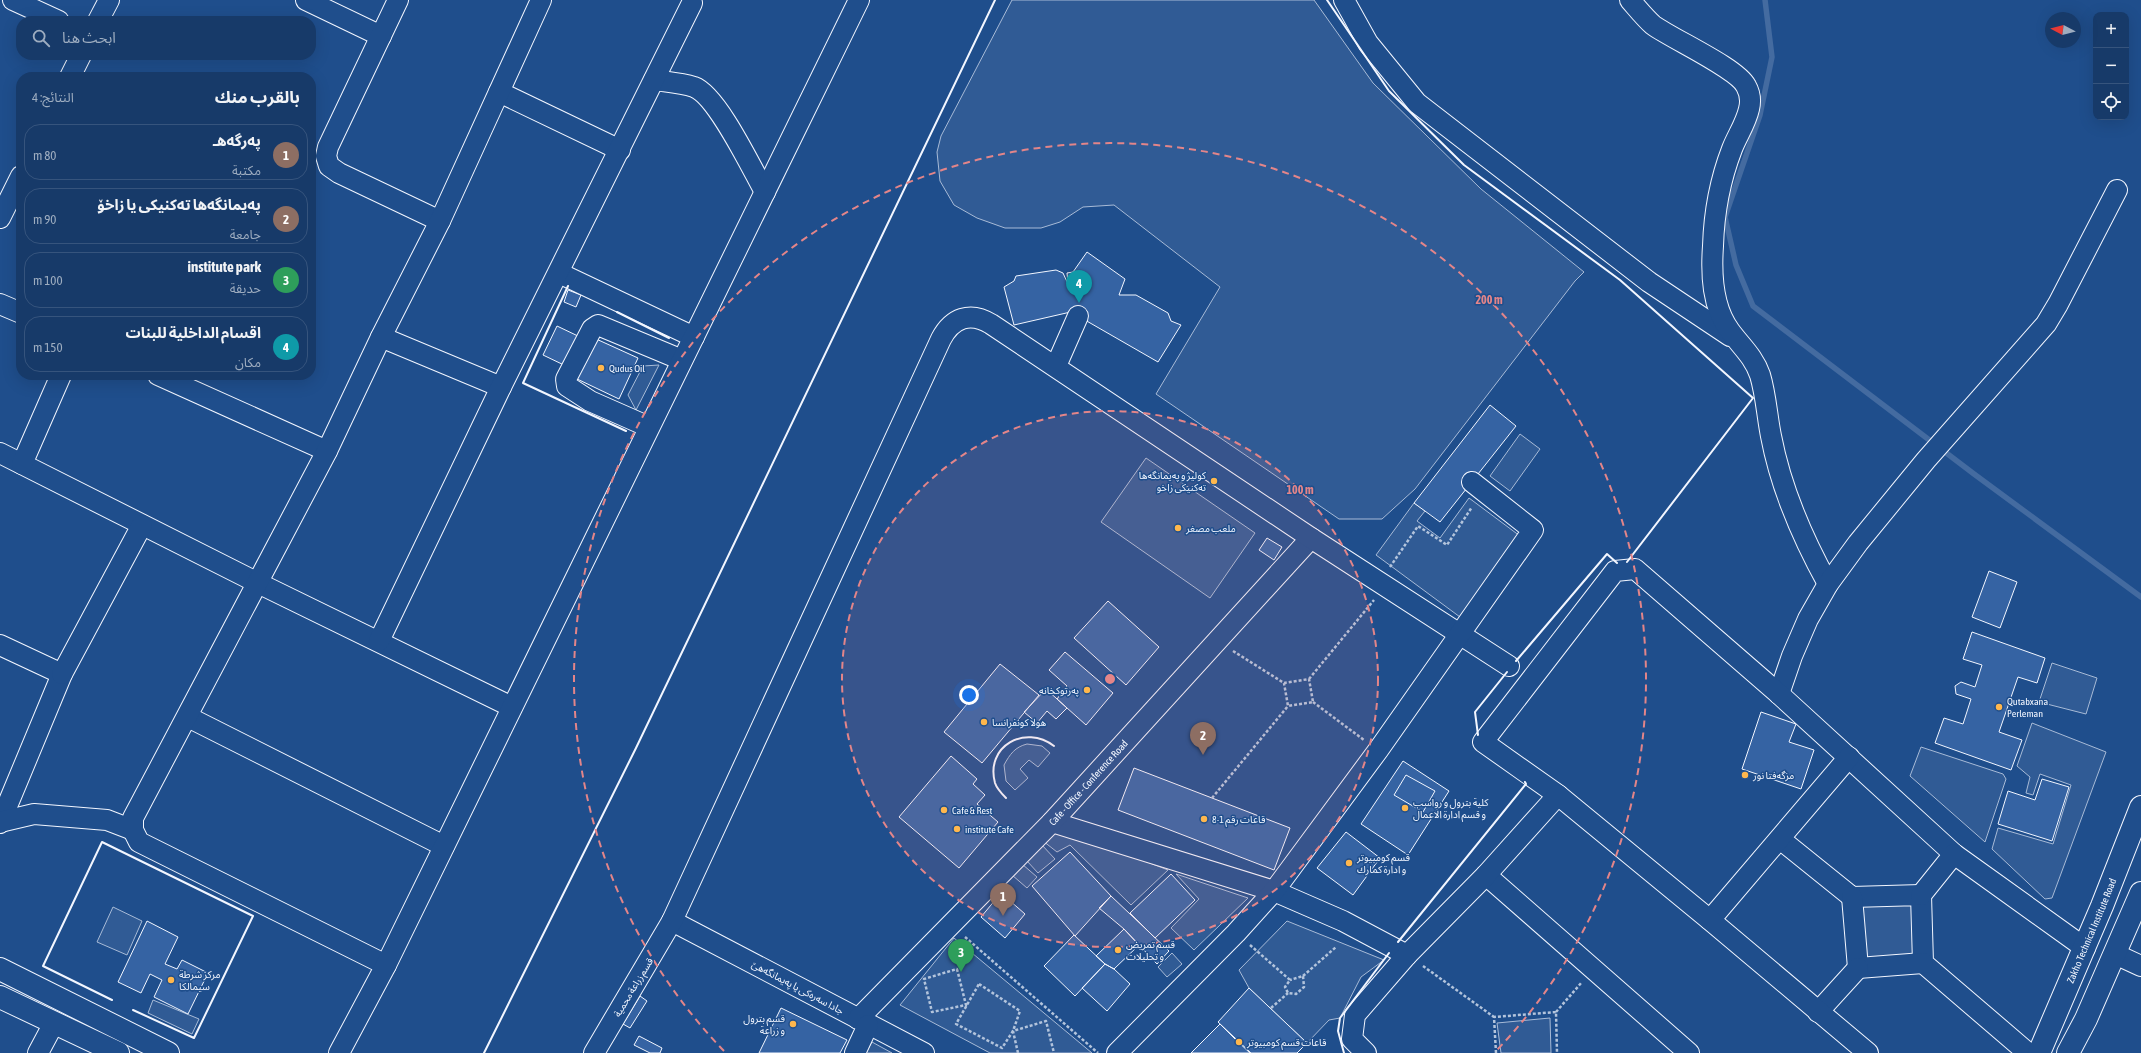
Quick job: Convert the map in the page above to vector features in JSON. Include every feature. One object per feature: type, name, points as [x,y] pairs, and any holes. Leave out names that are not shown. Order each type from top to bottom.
[{"type":"main road","name":"Zakho Technical Institute Road","points":[[2039,1053],[2085,948],[2141,807]]},
{"type":"main road","points":[[2068,1053],[2116,954],[2141,893]]},
{"type":"main road","points":[[0,969],[168,1053]]},
{"type":"main road","points":[[0,997],[118,1053]]},
{"type":"street","points":[[13,0],[48,16]]},
{"type":"street","points":[[101,16],[109,0]]},
{"type":"street","points":[[306,0],[381,36]]},
{"type":"street","points":[[398,0],[328,147],[326,156],[329,166],[339,173],[440,221]]},
{"type":"street","points":[[386,965],[139,842],[133,830],[133,818],[188,717],[326,451],[381,337],[440,221],[541,0]]},
{"type":"street","points":[[339,1053],[386,965],[859,0]]},
{"type":"street","points":[[1344,0],[1368,43],[1418,103],[1649,282],[1742,343]]},
{"type":"street","points":[[1630,0],[1653,24],[1740,77],[1749,93],[1749,111],[1732,150],[1722,182],[1715,214],[1712,247],[1715,298],[1721,315],[1730,330],[1749,353],[1760,374],[1771,436],[1780,474],[1793,512],[1808,548],[1828,584]]},
{"type":"street","points":[[379,641],[501,387],[559,274],[692,3]]},
{"type":"street","points":[[72,72],[78,60]]},
{"type":"street","points":[[654,80],[695,87],[712,102],[731,131],[765,192]]},
{"type":"street","points":[[499,92],[620,150]]},
{"type":"street","points":[[0,218],[16,186]]},
{"type":"street","points":[[1779,694],[1794,650],[1808,619],[1828,584],[1858,543],[1957,423],[2046,324],[2062,298],[2117,190]]},
{"type":"street","points":[[559,274],[694,337]]},
{"type":"street","points":[[0,304],[16,311]]},
{"type":"street","name":"قسم زراعة محمية","points":[[594,1053],[672,921],[945,330],[953,322],[962,318],[972,316],[982,319],[1056,366],[1311,538],[1461,633],[1509,666]]},
{"type":"street","points":[[1056,366],[1078,316]]},
{"type":"street","points":[[649,427],[590,401],[567,386],[566,379],[592,329],[598,325],[682,360]]},
{"type":"street","points":[[381,337],[501,387]]},
{"type":"street","points":[[22,464],[59,380]]},
{"type":"street","points":[[169,380],[326,451]]},
{"type":"street","points":[[0,453],[258,583],[512,707]]},
{"type":"street","points":[[1117,1053],[1236,933],[1274,891],[1379,749],[1533,530],[1472,482]]},
{"type":"street","points":[[0,823],[62,674],[142,525]]},
{"type":"street","name":"Cafe - Office - Conference Road","points":[[855,1053],[863,1022],[1052,822],[1311,538]]},
{"type":"street","points":[[1868,1053],[1558,795],[1483,742],[1615,571],[1635,569],[1779,694],[1954,854],[2085,948]]},
{"type":"street","points":[[0,645],[62,674]]},
{"type":"street","points":[[188,717],[444,846]]},
{"type":"street","points":[[1710,920],[1780,840],[1848,756]]},
{"type":"street","points":[[1366,1053],[1352,1039],[1355,1015],[1407,954],[1486,875],[1558,795]]},
{"type":"street","points":[[0,823],[34,814],[107,820],[133,830]]},
{"type":"street","points":[[1052,822],[1274,891],[1343,921],[1407,954]]},
{"type":"street","points":[[1780,840],[1852,897],[1921,895]]},
{"type":"street","points":[[1922,963],[1921,895],[1954,854]]},
{"type":"street","points":[[1486,875],[1689,1053]]},
{"type":"street","points":[[1852,897],[1858,968]]},
{"type":"street","name":"جادا سه‌ره‌كى يا په‌يمانگه‌هێ","points":[[672,921],[924,1053]]},
{"type":"street","points":[[2116,954],[2141,966]]},
{"type":"street","points":[[1818,1012],[1858,968],[1922,963],[2028,1053]]},
{"type":"street","points":[[38,1053],[54,1023]]},
{"type":"path","points":[[1230,649],[1284,683],[1309,679],[1383,584],[1418,526],[1447,546],[1472,508]]},
{"type":"path","points":[[1309,679],[1313,702],[1364,740]]},
{"type":"path","points":[[1284,683],[1288,706]]},
{"type":"path","points":[[1212,798],[1288,706],[1313,702]]},
{"type":"path","points":[[1236,933],[1290,980]]},
{"type":"path","points":[[964,936],[1098,1053]]},
{"type":"path","points":[[1288,994],[1285,987],[1290,980],[1303,976],[1336,948]]},
{"type":"path","points":[[1407,954],[1494,1017],[1556,1012]]},
{"type":"path","points":[[957,969],[966,1004],[932,1012],[924,980],[957,969]]},
{"type":"path","points":[[1557,1053],[1556,1012],[1593,969]]},
{"type":"path","points":[[1271,1008],[1288,994],[1296,994],[1304,987],[1303,976]]},
{"type":"path","points":[[979,984],[1020,1012],[1012,1031],[1002,1048],[956,1024],[966,1004],[979,984]]},
{"type":"path","points":[[1494,1017],[1496,1053]]},
{"type":"path","points":[[1012,1031],[1046,1021],[1054,1053]]},
{"type":"path","points":[[1012,1031],[1018,1053]]},
{"type":"shaded area","points":[[1012,0],[1314,0],[1373,83],[1481,189],[1584,272],[1575,281],[1415,489],[1382,519],[1339,519],[1156,394],[1220,287],[1114,205],[1083,207],[1060,222],[1041,228],[1005,228],[977,218],[954,205],[940,181],[937,152],[941,136]]},
{"type":"shaded area","points":[[659,365],[636,410],[628,395],[643,366]]},
{"type":"shaded area","points":[[1520,434],[1540,449],[1510,491],[1490,476]]},
{"type":"shaded area","name":"ملعب مصغر","points":[[1146,458],[1255,533],[1210,598],[1101,522]]},
{"type":"shaded area","points":[[1469,498],[1520,536],[1460,617],[1376,555],[1414,503],[1425,511],[1417,521],[1440,538]]},
{"type":"shaded area","points":[[2052,663],[2097,678],[2086,714],[2039,702]]},
{"type":"shaded area","points":[[2032,723],[2106,752],[2052,898],[2045,899],[1992,849],[1998,828],[2053,844],[2071,785],[2040,774],[2033,795],[2026,793],[2030,777],[2017,766]]},
{"type":"shaded area","points":[[1027,744],[1042,746],[1050,753],[1038,767],[1029,760],[1020,769],[1028,778],[1015,790],[1006,781],[1004,765],[1013,752],[1019,747]]},
{"type":"shaded area","points":[[1921,747],[2003,774],[2006,779],[1985,842],[1910,776]]},
{"type":"shaded area","points":[[1056,827],[1168,870],[1131,905],[1070,845],[1057,852],[1043,841]]},
{"type":"shaded area","points":[[1041,844],[1055,859],[1038,873],[1027,861]]},
{"type":"shaded area","points":[[1022,864],[1037,877],[1027,888],[1012,875]]},
{"type":"shaded area","points":[[1176,874],[1248,898],[1194,950],[1171,928],[1199,899]]},
{"type":"shaded area","points":[[1915,900],[1917,958],[1863,962],[1857,904]]},
{"type":"shaded area","points":[[113,907],[142,921],[127,955],[97,942]]},
{"type":"shaded area","points":[[1287,921],[1384,960],[1361,977],[1340,1018],[1329,1020],[1307,1043],[1249,988],[1239,970]]},
{"type":"shaded area","points":[[954,938],[1092,1053],[990,1053],[900,1005]]},
{"type":"shaded area","points":[[1172,953],[1182,964],[1167,977],[1158,967]]},
{"type":"shaded area","points":[[153,1000],[199,1019],[192,1034],[148,1013]]},
{"type":"shaded area","points":[[1550,1018],[1551,1053],[1501,1053],[1497,1023]]},
{"type":"shaded area","points":[[872,1042],[892,1053],[866,1053]]},
{"type":"building","points":[[1087,252],[1125,279],[1119,295],[1136,295],[1168,313],[1171,321],[1181,325],[1158,362],[1078,316],[1075,311],[1014,325],[1004,287],[1014,281],[1016,276],[1056,270],[1063,273],[1068,284],[1067,273],[1073,272]]},
{"type":"building","points":[[568,290],[581,295],[576,307],[564,302]]},
{"type":"building","points":[[557,326],[580,337],[566,366],[543,355]]},
{"type":"building","points":[[594,338],[638,358],[619,399],[575,378]]},
{"type":"building","points":[[1490,405],[1516,426],[1440,522],[1414,503]]},
{"type":"building","points":[[1267,538],[1282,547],[1274,560],[1259,550]]},
{"type":"building","points":[[1989,571],[2017,582],[2000,628],[1972,617]]},
{"type":"building","points":[[1108,601],[1159,647],[1126,685],[1074,638]]},
{"type":"building","points":[[1972,632],[2045,658],[2037,683],[2018,677],[1999,732],[2022,740],[2011,770],[1935,743],[1944,718],[1963,724],[1971,699],[1956,694],[1955,686],[1961,682],[1975,687],[1982,665],[1963,659]]},
{"type":"building","name":"په‌رتوكخانه‌","points":[[1065,652],[1113,693],[1086,725],[1057,699],[1067,686],[1049,670]]},
{"type":"building","name":"هولا كونفرانسا","points":[[1000,664],[1039,695],[982,763],[944,732]]},
{"type":"building","points":[[1046,689],[1067,708],[1056,719],[1047,711],[1037,723],[1024,712]]},
{"type":"building","points":[[1761,712],[1796,724],[1789,742],[1814,750],[1801,789],[1742,769]]},
{"type":"building","name":"Cafe & Rest","points":[[951,756],[977,779],[973,784],[985,795],[977,804],[998,822],[959,868],[899,817]]},
{"type":"building","name":"كلية بترول و رواسب و قسم ادارة الاعمال","points":[[1403,761],[1449,791],[1408,855],[1361,824]]},
{"type":"building","name":"قاعات رقم 1-8","points":[[1134,768],[1290,828],[1274,870],[1118,810]]},
{"type":"building","points":[[1406,775],[1435,791],[1423,812],[1394,795]]},
{"type":"building","points":[[2042,779],[2069,787],[2052,841],[1998,824],[2008,791],[2035,800]]},
{"type":"building","name":"قسم کومبیوتر و ادارة كمارك","points":[[1346,832],[1380,858],[1353,895],[1317,868]]},
{"type":"building","points":[[1070,852],[1111,896],[1075,936],[1032,886]]},
{"type":"building","points":[[1171,874],[1195,900],[1155,938],[1130,913]]},
{"type":"building","points":[[1001,893],[1025,914],[1005,938],[981,917]]},
{"type":"building","points":[[1111,896],[1169,951],[1157,964],[1124,929],[1099,908]]},
{"type":"building","points":[[147,921],[178,937],[165,964],[177,969],[182,960],[208,973],[188,1014],[154,997],[162,980],[150,974],[141,993],[118,982]]},
{"type":"building","name":"قسم تمریض و تحلیلات","points":[[1124,929],[1139,945],[1114,969],[1105,964],[1096,956]]},
{"type":"building","points":[[1074,935],[1105,964],[1075,996],[1044,966]]},
{"type":"building","points":[[1105,964],[1114,969],[1130,984],[1107,1011],[1082,988]]},
{"type":"building","points":[[1249,988],[1307,1043],[1297,1053],[1251,1053],[1218,1022]]},
{"type":"building","points":[[640,996],[647,1001],[630,1028],[623,1024]]},
{"type":"building","name":"قسم بترول و زراعة","points":[[781,1008],[847,1040],[840,1053],[759,1053]]},
{"type":"building","points":[[1220,1024],[1235,1039],[1250,1053],[1191,1053]]},
{"type":"building","points":[[639,1036],[662,1048],[660,1053],[650,1053],[634,1045]]},
{"type":"waterway","points":[[1765,0],[1772,57],[1760,115],[1725,217],[1736,265],[1753,306],[1974,474],[2141,597]]},
{"type":"wall","points":[[484,1053],[636,748],[995,0]]},
{"type":"wall","points":[[1327,0],[1389,91],[1464,165],[1620,280],[1753,398],[1627,562]]},
{"type":"wall","points":[[568,286],[523,383],[626,431]]},
{"type":"wall","points":[[617,312],[669,338]]},
{"type":"wall","points":[[1516,661],[1607,554],[1617,563]]},
{"type":"wall","points":[[1478,735],[1475,712],[1507,672]]},
{"type":"wall","points":[[1006,798],[995,783],[993,770],[996,759],[1002,749],[1010,742],[1020,738],[1031,737],[1043,740],[1054,746]]},
{"type":"wall","points":[[1398,942],[1526,784],[1525,782]]},
{"type":"wall","points":[[112,1000],[43,966],[102,842],[253,916],[194,1038],[133,1010]]},
{"type":"wall","points":[[1344,1053],[1338,1031],[1340,1018],[1389,953]]},
{"type":"place","name":"اقسام الداخلیة للبنات","points":[[1079,303]]},
{"type":"place","name":"Qudus Oil","points":[[601,368]]},
{"type":"place","name":"كوليژ و په‌يمانگه‌ها ته‌كنيكى زاخو","points":[[1214,481]]},
{"type":"place","name":"ملعب مصغر","points":[[1178,528]]},
{"type":"place","name":"په‌رتوكخانه‌","points":[[1087,690]]},
{"type":"place","name":"Qutabxana Perleman","points":[[1999,707]]},
{"type":"place","name":"هولا كونفرانسا","points":[[984,722]]},
{"type":"place","name":"پەیمانگەها تەکنیکی یا زاخۆ","points":[[1203,755]]},
{"type":"place","name":"مزگەفتا نور","points":[[1745,775]]},
{"type":"place","name":"كلية بترول و رواسب و قسم ادارة الاعمال","points":[[1405,808]]},
{"type":"place","name":"Cafe & Rest","points":[[944,810]]},
{"type":"place","name":"قاعات رقم 1-8","points":[[1204,819]]},
{"type":"place","name":"institute Cafe","points":[[957,829]]},
{"type":"place","name":"قسم کومبیوتر و ادارة كمارك","points":[[1349,863]]},
{"type":"place","name":"په‌رگه‌هـ","points":[[1003,916]]},
{"type":"place","name":"قسم تمریض و تحلیلات","points":[[1118,950]]},
{"type":"place","name":"institute park","points":[[961,972]]},
{"type":"place","name":"مركز شرطة سيمالكا","points":[[171,980]]},
{"type":"place","name":"قسم بترول و زراعة","points":[[793,1024]]},
{"type":"place","name":"قاعات قسم کومبیوتر","points":[[1239,1042]]}]
